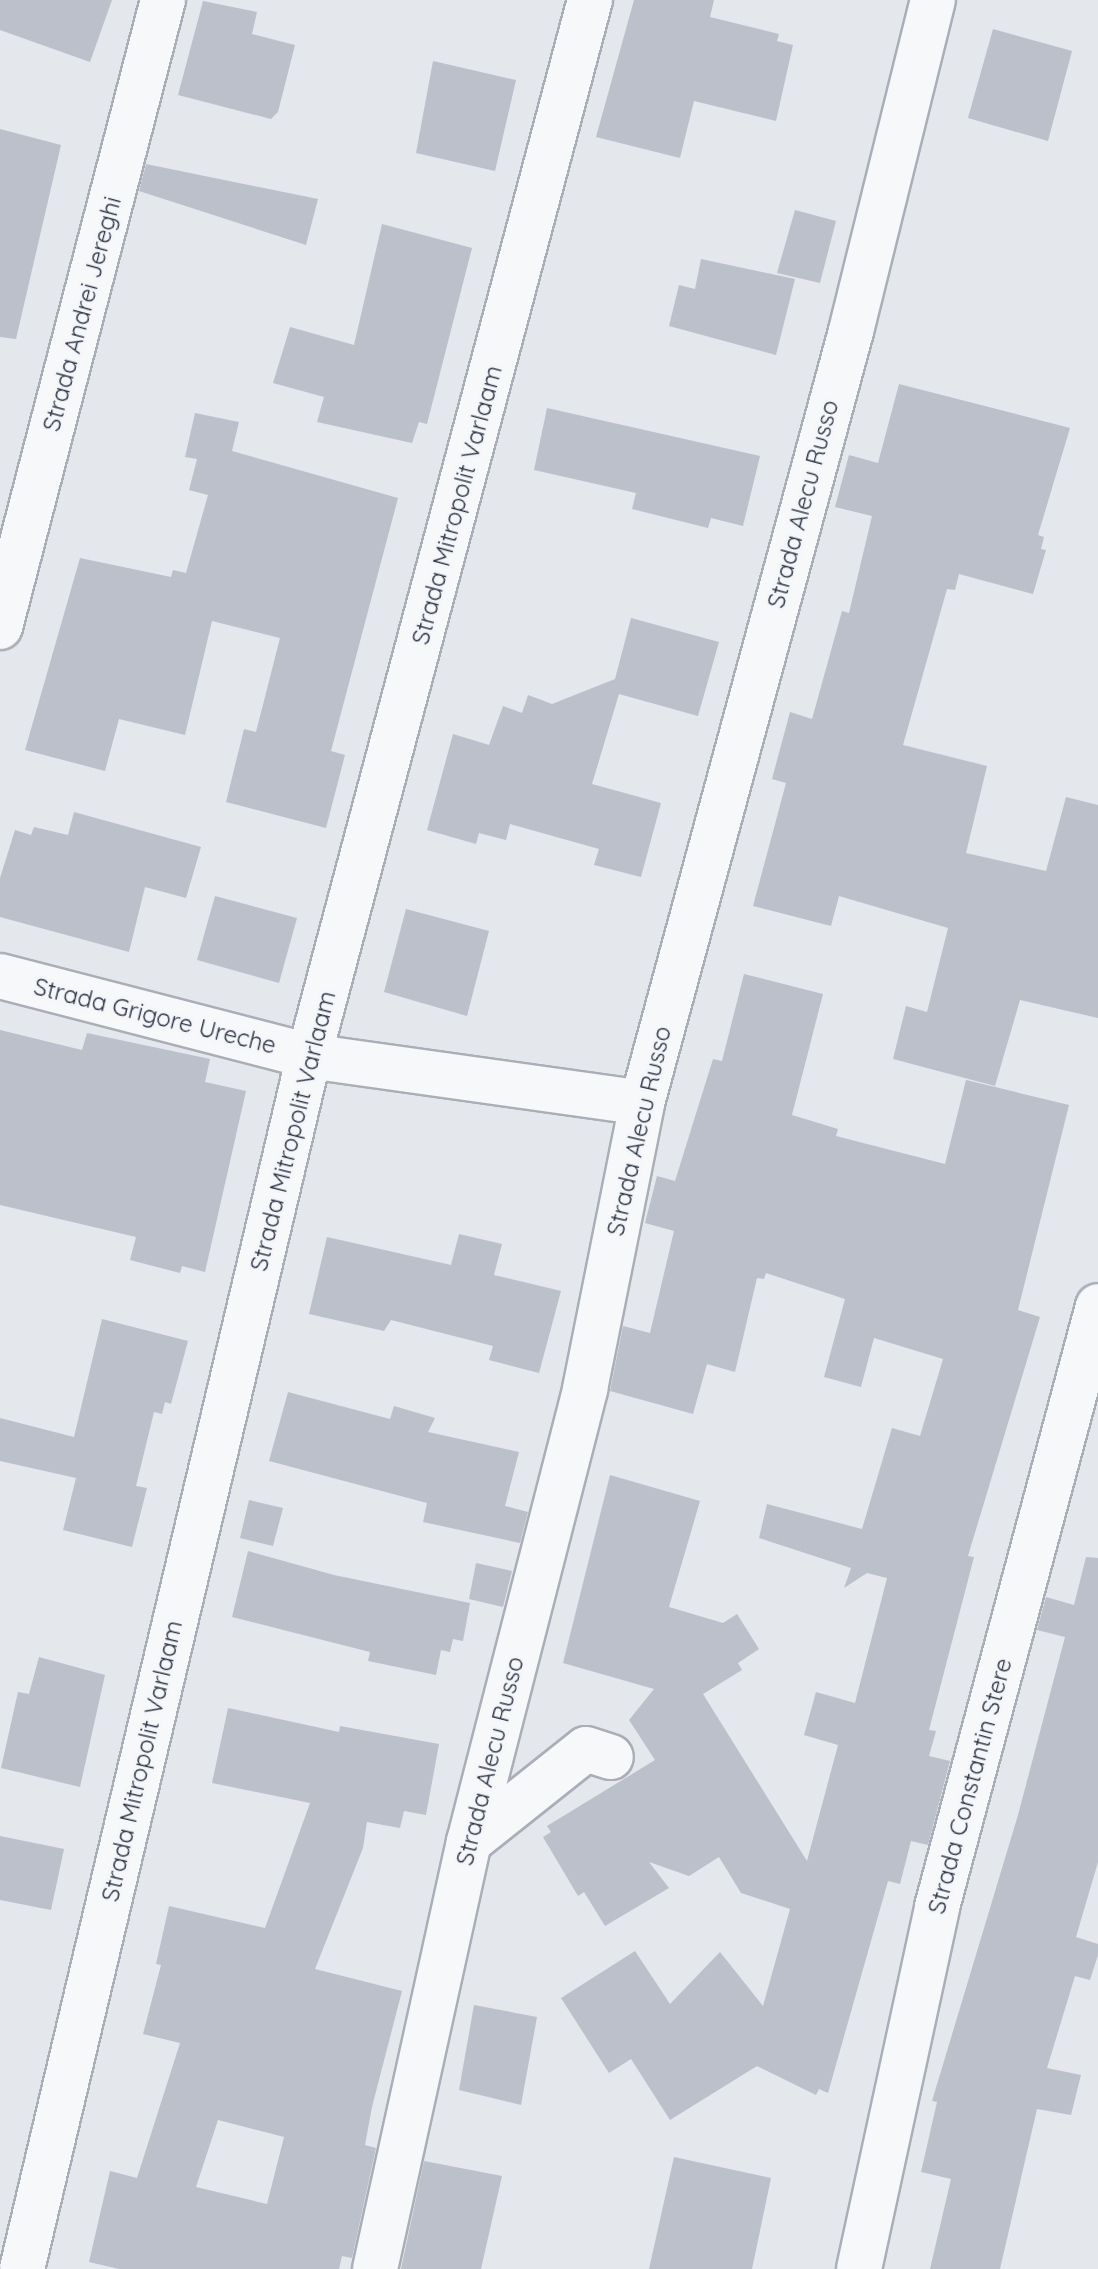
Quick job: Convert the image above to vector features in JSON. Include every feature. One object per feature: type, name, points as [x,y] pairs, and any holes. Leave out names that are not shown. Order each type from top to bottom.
[{"type":"street","name":"Strada Andrei Jereghi","points":[[0,627],[163,0]]},
{"type":"street","name":"Strada Mitropolit Varlaam","points":[[15,2265],[309,1056],[590,0]]},
{"type":"street","name":"Strada Alecu Russo","points":[[375,2269],[469,1842],[585,1389],[642,1103],[851,331],[933,0]]},
{"type":"street","name":"Strada Grigore Ureche","points":[[0,976],[309,1056],[642,1103]]},
{"type":"street","name":"Strada Constantin Stere","points":[[859,2269],[937,1907],[1098,1306]]},
{"type":"street","points":[[469,1842],[586,1749],[611,1757]]},
{"type":"building","points":[[0,0],[112,0],[90,62],[0,30]]},
{"type":"building","points":[[634,0],[714,0],[710,17],[779,34],[777,41],[793,45],[776,121],[694,101],[680,158],[596,137]]},
{"type":"building","points":[[203,1],[257,12],[252,34],[295,45],[278,112],[271,119],[178,95]]},
{"type":"building","points":[[993,29],[1072,51],[1048,141],[968,118]]},
{"type":"building","points":[[433,61],[516,80],[495,171],[416,153]]},
{"type":"building","points":[[0,129],[61,145],[16,339],[0,337]]},
{"type":"building","points":[[146,164],[318,199],[306,245],[139,191]]},
{"type":"building","points":[[795,210],[836,221],[820,283],[777,273]]},
{"type":"building","points":[[382,224],[472,248],[427,424],[419,422],[412,443],[317,422],[324,397],[273,383],[290,327],[354,345]]},
{"type":"building","points":[[701,259],[795,279],[776,355],[669,326],[679,285],[695,289]]},
{"type":"building","points":[[899,384],[1070,428],[1038,535],[1044,537],[1041,549],[1046,550],[1033,594],[959,574],[955,590],[947,589],[903,745],[987,766],[966,853],[1046,871],[1066,797],[1098,805],[1098,1018],[1020,1000],[995,1086],[893,1059],[906,1006],[927,1012],[948,928],[839,896],[831,926],[753,906],[786,783],[772,779],[790,712],[812,719],[842,611],[849,613],[872,516],[835,507],[849,455],[878,463]]},
{"type":"building","points":[[547,408],[760,456],[743,526],[711,518],[708,528],[632,509],[636,493],[534,470]]},
{"type":"building","points":[[195,413],[239,422],[232,451],[398,498],[331,751],[345,755],[326,828],[226,802],[244,729],[256,732],[280,638],[212,621],[185,735],[119,719],[105,771],[25,750],[80,558],[171,577],[173,570],[186,573],[208,495],[189,490],[197,459],[185,457]]},
{"type":"building","points":[[631,618],[719,642],[698,716],[619,694],[592,784],[661,803],[641,877],[594,865],[599,849],[510,824],[506,840],[479,833],[476,844],[427,830],[453,734],[489,745],[503,706],[522,713],[528,695],[552,704],[615,679]]},
{"type":"building","points":[[74,812],[201,847],[186,898],[145,887],[129,952],[0,917],[0,878],[15,830],[31,835],[34,827],[68,835]]},
{"type":"building","points":[[215,896],[297,918],[279,983],[197,960]]},
{"type":"building","points":[[406,909],[489,931],[467,1016],[384,992]]},
{"type":"building","points":[[744,974],[823,994],[792,1115],[838,1129],[836,1136],[945,1164],[966,1080],[1069,1105],[1018,1310],[1040,1317],[968,1556],[974,1557],[929,1730],[936,1731],[929,1756],[950,1761],[928,1845],[911,1841],[900,1884],[888,1881],[828,2093],[819,2089],[816,2095],[757,2066],[670,2120],[631,2059],[609,2073],[561,1998],[635,1951],[670,2004],[720,1952],[763,2006],[790,1909],[741,1893],[719,1857],[689,1876],[649,1862],[669,1888],[605,1926],[584,1892],[578,1896],[543,1837],[551,1832],[547,1826],[655,1760],[629,1720],[654,1689],[563,1663],[610,1475],[700,1501],[669,1607],[723,1623],[737,1614],[759,1649],[738,1663],[742,1670],[703,1694],[807,1861],[838,1745],[804,1735],[816,1692],[855,1703],[887,1578],[867,1573],[844,1588],[851,1568],[759,1538],[767,1504],[862,1529],[892,1428],[920,1436],[943,1359],[874,1338],[861,1387],[824,1377],[845,1299],[766,1273],[764,1279],[757,1278],[735,1372],[707,1364],[693,1414],[610,1391],[623,1326],[650,1333],[674,1231],[645,1223],[657,1176],[675,1181],[713,1059],[722,1061]]},
{"type":"building","points":[[0,1030],[82,1050],[87,1033],[210,1059],[205,1082],[246,1091],[205,1272],[182,1266],[180,1273],[130,1260],[136,1237],[0,1205]]},
{"type":"building","points":[[459,1234],[502,1244],[494,1275],[561,1291],[539,1373],[489,1360],[493,1346],[391,1320],[384,1331],[309,1314],[327,1237],[451,1265]]},
{"type":"building","points":[[102,1319],[188,1341],[171,1404],[165,1402],[162,1414],[154,1412],[136,1486],[147,1488],[132,1547],[63,1530],[76,1478],[0,1461],[0,1418],[74,1437]]},
{"type":"building","points":[[288,1392],[390,1419],[394,1406],[435,1418],[428,1432],[519,1452],[505,1506],[528,1512],[520,1543],[423,1522],[427,1503],[269,1461]]},
{"type":"building","points":[[249,1500],[283,1508],[273,1546],[240,1538]]},
{"type":"building","points":[[248,1551],[334,1575],[470,1603],[463,1641],[453,1639],[450,1652],[441,1650],[436,1675],[368,1661],[370,1652],[232,1617]]},
{"type":"building","points":[[1086,1557],[1098,1558],[1098,1862],[1076,1937],[1098,1944],[1098,1955],[1090,1980],[1075,1976],[1047,2068],[1081,2075],[1071,2115],[1037,2109],[1000,2269],[930,2269],[951,2179],[921,2172],[937,2102],[932,2101],[1018,1815],[1065,1637],[1037,1630],[1046,1597],[1074,1605]]},
{"type":"building","points":[[476,1563],[512,1571],[503,1607],[469,1599]]},
{"type":"building","points":[[39,1657],[105,1675],[80,1787],[1,1768],[18,1692],[29,1694]]},
{"type":"building","points":[[228,1708],[339,1732],[340,1726],[439,1744],[426,1815],[404,1811],[400,1828],[367,1822],[363,1848],[315,1969],[402,1991],[372,2107],[365,2145],[376,2148],[352,2258],[342,2256],[339,2269],[119,2269],[89,2262],[110,2171],[137,2178],[180,2043],[143,2034],[161,1965],[156,1964],[169,1906],[265,1928],[310,1803],[212,1783]],"holes":[[[218,2120],[284,2137],[267,2204],[196,2187]]]},
{"type":"building","points":[[0,1836],[64,1849],[51,1910],[0,1900]]},
{"type":"building","points":[[474,2005],[537,2017],[521,2105],[459,2090]]},
{"type":"building","points":[[674,2157],[771,2178],[752,2269],[649,2269]]},
{"type":"building","points":[[424,2161],[502,2176],[481,2269],[401,2269]]}]
